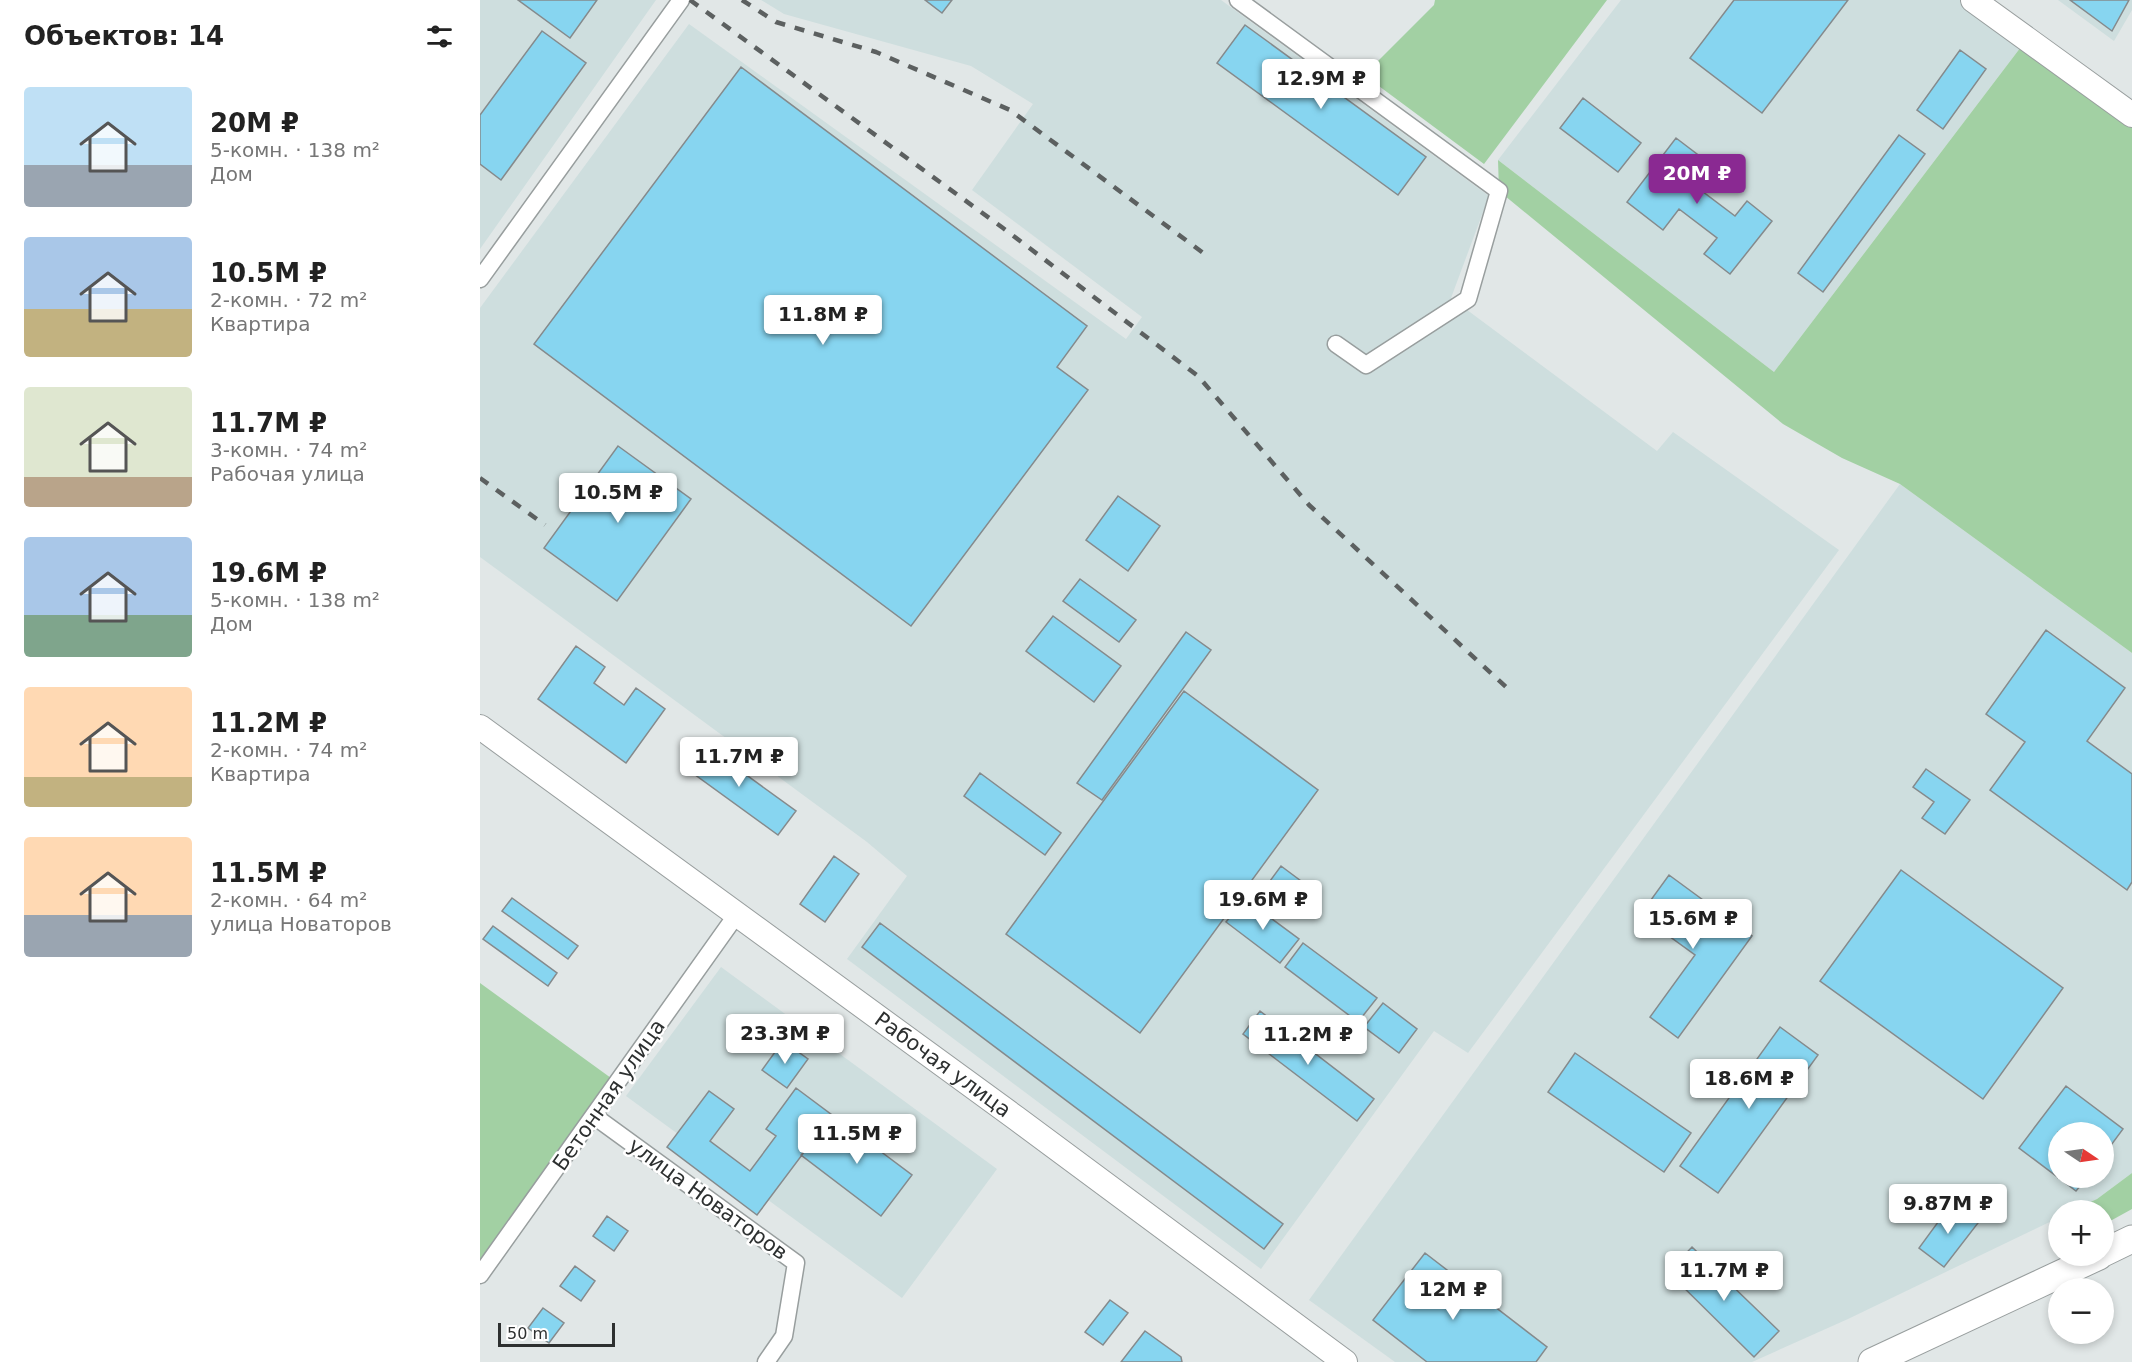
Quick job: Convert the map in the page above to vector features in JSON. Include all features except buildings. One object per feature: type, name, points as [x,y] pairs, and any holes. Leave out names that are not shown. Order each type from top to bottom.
[{"type":"main road","points":[[1973,0],[2132,115]]},
{"type":"main road","name":"Рабочая улица","points":[[480,727],[1346,1362]]},
{"type":"main road","points":[[2114,1248],[2132,1239]]},
{"type":"main road","points":[[1872,1362],[2077,1266]]},
{"type":"street","points":[[480,279],[681,0]]},
{"type":"street","points":[[1238,0],[1499,191],[1468,299],[1366,365],[1336,344]]},
{"type":"street","name":"Бетонная улица","points":[[480,1275],[737,914]]},
{"type":"street","name":"улица Новаторов","points":[[594,1116],[796,1263],[784,1336],[766,1362]]},
{"type":"shaded area","points":[[480,0],[656,0],[480,249]]},
{"type":"shaded area","points":[[761,0],[1221,0],[1489,196],[1451,298],[1657,451],[1673,432],[1839,550],[1468,1053],[1434,1031],[1261,1269],[847,959],[907,876],[867,842],[480,557],[480,308],[689,24],[1126,339],[1142,317],[972,190],[1033,104],[971,66],[784,14]]},
{"type":"shaded area","points":[[1621,0],[1969,0],[2027,39],[1774,372],[1498,160]]},
{"type":"shaded area","points":[[2058,0],[2132,0],[2132,10],[2114,41]]},
{"type":"shaded area","points":[[1900,484],[2132,653],[2132,1173],[2114,1186],[2114,1122],[2048,1122],[2048,1188],[2112,1188],[2095,1200],[2048,1200],[2048,1223],[1848,1319],[1752,1362],[1395,1362],[1309,1300]]},
{"type":"shaded area","points":[[721,967],[997,1169],[902,1298],[626,1096]]},
{"type":"green space","points":[[1435,0],[1607,0],[1484,164],[1364,75],[1434,5]]},
{"type":"green space","points":[[2027,39],[2132,115],[2132,653],[1900,484],[1842,458],[1783,424],[1499,191],[1498,160],[1774,372]]},
{"type":"green space","points":[[480,983],[611,1078],[480,1262]]},
{"type":"green space","points":[[2132,1173],[2132,1209],[2114,1219],[2114,1200],[2095,1200]]},
{"type":"railway","points":[[690,0],[1003,228],[1198,376],[1309,505],[1506,687]]},
{"type":"railway","points":[[742,0],[776,22],[876,52],[1010,110],[1206,255]]},
{"type":"railway","points":[[480,478],[545,525]]}]
